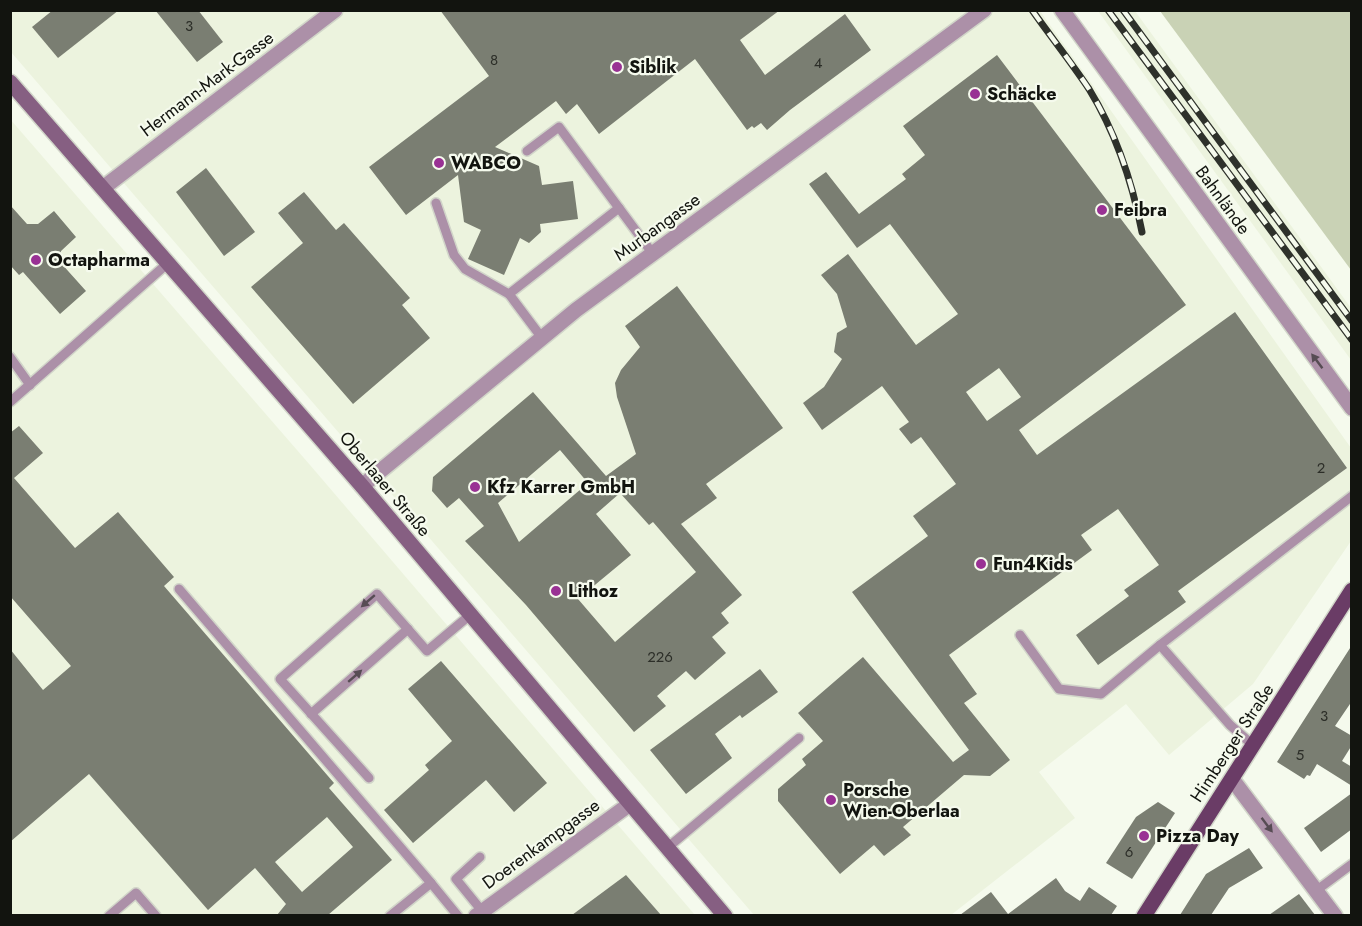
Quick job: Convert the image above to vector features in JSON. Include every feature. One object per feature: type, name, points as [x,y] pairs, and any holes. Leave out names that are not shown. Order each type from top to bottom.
[{"type":"main road","name":"Oberlaaer Straße","points":[[10,82],[362,486],[725,915]]},
{"type":"main road","name":"Himberger Straße","points":[[1144,915],[1352,590]]},
{"type":"street","name":"Hermann-Mark-Gasse","points":[[103,188],[335,10]]},
{"type":"street","name":"Murbangasse","points":[[362,486],[576,310],[984,10]]},
{"type":"street","name":"Bahnlände","points":[[1063,12],[1352,408]]},
{"type":"street","points":[[1232,779],[1335,915]]},
{"type":"street","name":"Doerenkampgasse","points":[[479,913],[630,804]]},
{"type":"lane","points":[[527,151],[559,127],[653,254]]},
{"type":"lane","points":[[436,203],[454,255],[465,269],[509,294],[542,338]]},
{"type":"lane","points":[[509,294],[619,208]]},
{"type":"lane","points":[[10,402],[168,263]]},
{"type":"lane","points":[[10,357],[30,385]]},
{"type":"lane","points":[[1020,635],[1059,689],[1101,694],[1160,645],[1352,496]]},
{"type":"lane","points":[[179,589],[458,915]]},
{"type":"lane","points":[[369,778],[280,679],[377,594],[427,651],[470,615]]},
{"type":"lane","points":[[311,714],[408,629]]},
{"type":"lane","points":[[1160,645],[1230,724],[1254,746]]},
{"type":"lane","points":[[668,848],[799,738]]},
{"type":"lane","points":[[479,913],[456,879],[480,857]]},
{"type":"lane","points":[[1317,890],[1352,864]]},
{"type":"lane","points":[[390,915],[431,883]]},
{"type":"lane","points":[[109,915],[136,892],[156,915]]},
{"type":"shaded area","points":[[10,11],[1040,11],[1351,448],[1351,541],[1253,684],[1169,755],[1126,704],[1039,772],[1075,818],[951,915],[754,915],[11,52]]},
{"type":"shaded area","points":[[1098,11],[1135,11],[1351,308],[1351,360]]},
{"type":"shaded area","points":[[1160,11],[1351,11],[1351,270]]},
{"type":"shaded area","points":[[10,119],[310,465],[695,915],[11,915]]},
{"type":"building","points":[[53,10],[119,10],[58,58],[32,27]]},
{"type":"building","points":[[155,10],[198,10],[223,42],[197,62]]},
{"type":"building","points":[[440,10],[780,10],[740,40],[765,75],[845,14],[871,50],[790,110],[767,130],[761,123],[747,130],[695,59],[599,134],[577,104],[566,114],[556,101],[495,147],[539,166],[542,185],[573,181],[578,219],[540,224],[541,232],[529,243],[520,238],[504,275],[468,259],[481,230],[464,222],[458,175],[406,215],[369,167],[489,76]]},
{"type":"building","points":[[997,55],[1186,305],[1019,430],[1037,455],[1235,312],[1347,468],[1178,591],[1186,602],[1098,665],[1076,635],[1129,596],[1124,590],[1159,565],[1118,509],[1081,535],[1092,550],[949,655],[977,694],[964,703],[1010,760],[990,776],[964,775],[903,827],[911,835],[884,856],[874,845],[840,874],[778,801],[778,789],[806,765],[802,759],[823,741],[798,713],[863,657],[953,762],[969,750],[852,592],[928,536],[913,516],[956,484],[921,437],[911,444],[899,429],[909,422],[882,386],[822,430],[803,403],[824,387],[842,359],[834,352],[837,333],[847,327],[837,294],[821,275],[848,254],[916,345],[958,314],[890,224],[857,248],[809,184],[826,172],[859,214],[906,179],[902,174],[925,155],[903,126]],"holes":[[[999,368],[1021,397],[987,421],[966,392]]]},
{"type":"building","points":[[206,168],[255,232],[224,256],[176,192]]},
{"type":"building","points":[[304,192],[336,230],[344,223],[410,298],[402,305],[430,338],[353,404],[251,287],[303,243],[278,213]]},
{"type":"building","name":"Octapharma","points":[[10,205],[27,224],[38,224],[54,211],[76,237],[61,251],[60,262],[86,291],[60,314],[23,272],[19,275],[10,265]]},
{"type":"building","points":[[677,286],[783,428],[706,484],[717,498],[681,524],[742,595],[721,613],[729,623],[712,637],[726,653],[695,680],[686,671],[657,696],[666,706],[634,732],[526,605],[465,541],[484,526],[459,498],[447,508],[432,491],[433,477],[533,392],[606,476],[636,454],[617,397],[615,383],[621,370],[640,347],[625,326]],"holes":[[[560,450],[588,483],[519,542],[498,503]],[[620,493],[649,525],[653,522],[696,572],[615,642],[578,599],[631,555],[596,514]]]},
{"type":"building","points":[[19,426],[43,453],[14,478],[75,548],[118,512],[174,577],[164,586],[334,783],[329,788],[392,860],[328,915],[277,915],[286,904],[255,868],[208,910],[89,774],[10,842],[10,649],[43,690],[71,666],[10,596],[10,433]],"holes":[[[327,817],[353,847],[302,892],[275,862]]]},
{"type":"building","points":[[1352,645],[1352,701],[1335,726],[1352,736],[1352,745],[1342,761],[1352,767],[1352,786],[1317,764],[1310,776],[1307,775],[1304,779],[1277,762]]},
{"type":"building","points":[[441,661],[547,783],[514,812],[486,780],[413,843],[384,810],[429,770],[425,765],[452,741],[408,689]]},
{"type":"building","points":[[760,669],[778,692],[742,718],[740,715],[715,734],[732,758],[686,794],[650,750]]},
{"type":"building","points":[[1352,793],[1352,829],[1321,852],[1304,828]]},
{"type":"building","points":[[1158,802],[1175,813],[1132,879],[1106,863],[1136,817]]},
{"type":"building","points":[[1249,848],[1263,868],[1229,888],[1211,915],[1180,915],[1206,874]]},
{"type":"building","points":[[626,875],[661,915],[572,915]]},
{"type":"building","points":[[1056,878],[1065,891],[1080,901],[1089,887],[1117,906],[1111,915],[960,915],[991,892],[1008,914]]},
{"type":"building","points":[[1299,894],[1315,915],[1269,915]]},
{"type":"railway","points":[[1032,10],[1099,106],[1128,176],[1142,232]]},
{"type":"railway","points":[[1108,10],[1352,340]]},
{"type":"railway","points":[[1123,10],[1352,321]]},
{"type":"place","name":"Siblik","points":[[617,67]]},
{"type":"place","name":"Schäcke","points":[[975,94]]},
{"type":"place","name":"WABCO","points":[[439,163]]},
{"type":"place","name":"Feibra","points":[[1102,210]]},
{"type":"place","name":"Octapharma","points":[[36,260]]},
{"type":"place","name":"Kfz Karrer GmbH","points":[[475,487]]},
{"type":"place","name":"Fun4Kids","points":[[981,564]]},
{"type":"place","name":"Lithoz","points":[[556,591]]},
{"type":"place","name":"Porsche Wien-Oberlaa","points":[[831,800]]},
{"type":"place","name":"Pizza Day","points":[[1144,836]]}]
